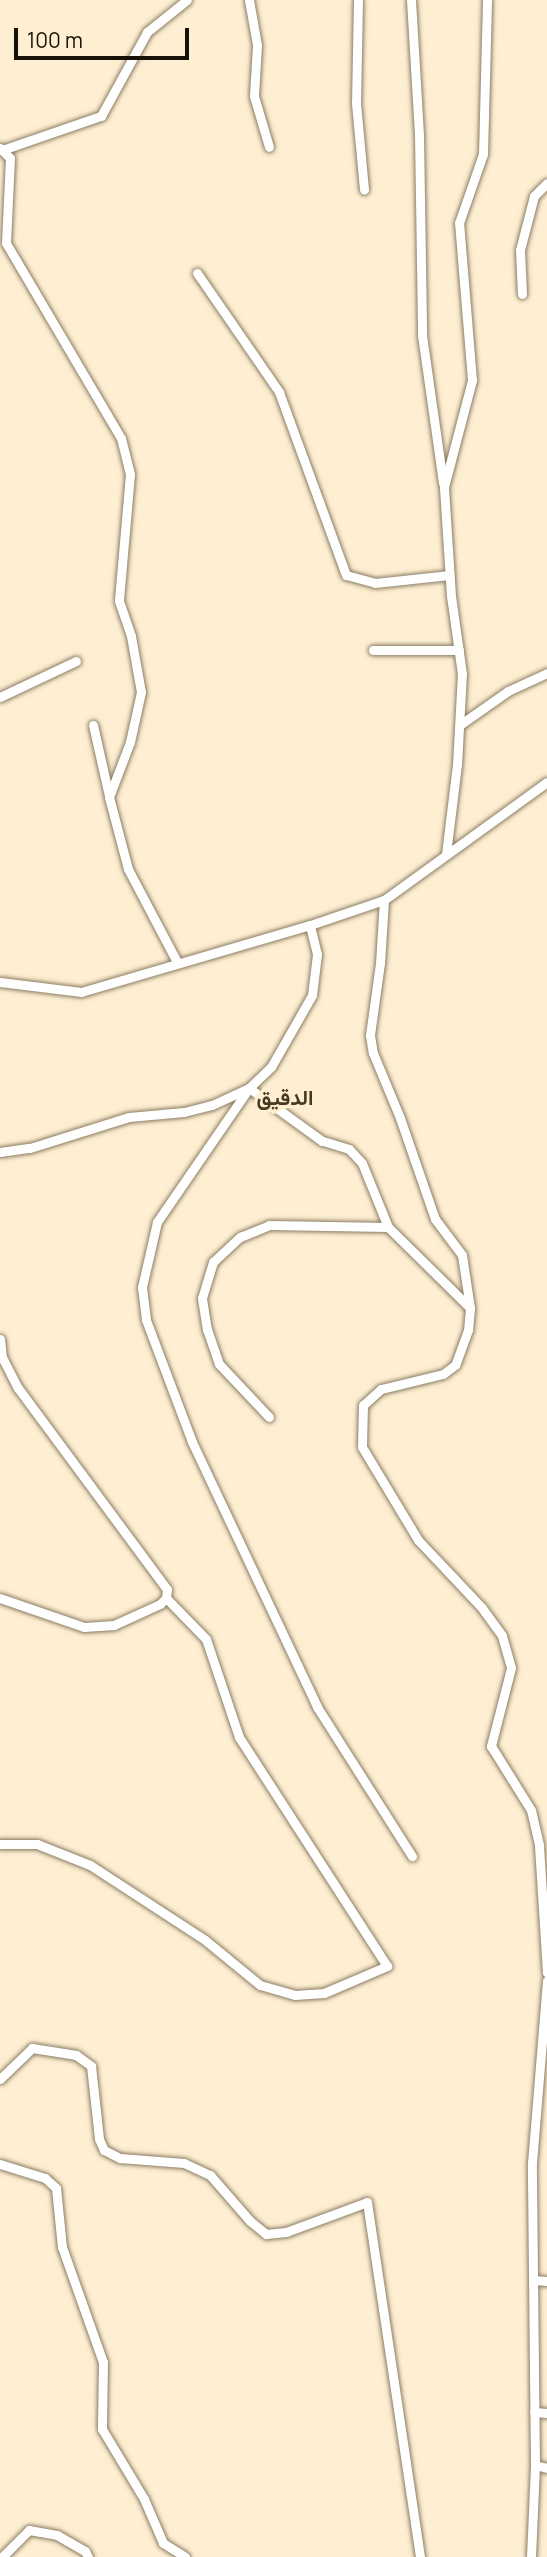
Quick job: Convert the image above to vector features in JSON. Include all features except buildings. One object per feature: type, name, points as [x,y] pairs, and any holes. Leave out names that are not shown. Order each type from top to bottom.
[{"type":"street","points":[[109,797],[130,742],[141,692],[131,636],[119,601],[130,474],[121,438],[6,243],[9,158],[1,149],[101,116],[147,32],[187,0]]},
{"type":"street","points":[[249,0],[257,45],[254,96],[269,147]]},
{"type":"street","points":[[358,0],[356,103],[364,190]]},
{"type":"street","points":[[411,0],[419,135],[422,335],[444,487],[450,575],[462,674],[461,724],[446,854]]},
{"type":"street","points":[[444,487],[472,380],[459,223],[482,154],[487,0]]},
{"type":"street","points":[[522,294],[520,250],[534,196],[547,183]]},
{"type":"street","points":[[197,273],[279,391],[346,575],[375,583],[450,575]]},
{"type":"street","points":[[373,650],[459,650]]},
{"type":"street","points":[[0,696],[76,661]]},
{"type":"street","points":[[461,724],[508,691],[547,673]]},
{"type":"street","points":[[93,725],[128,869],[177,962]]},
{"type":"street","points":[[0,982],[81,992],[124,982],[177,962],[310,925],[384,900],[547,782]]},
{"type":"street","points":[[384,900],[380,963],[370,1035],[373,1052],[400,1118],[435,1219],[462,1255],[470,1308],[468,1330],[455,1365],[443,1374],[381,1389],[363,1405],[362,1447],[418,1540],[482,1608],[502,1636],[511,1668],[491,1746],[531,1810],[539,1846],[547,1973]]},
{"type":"street","points":[[310,925],[317,954],[312,995],[271,1067],[249,1088],[157,1222],[142,1287],[146,1320],[192,1442],[317,1707],[412,1856]]},
{"type":"street","points":[[249,1088],[322,1141],[349,1149],[362,1163],[388,1227],[470,1308]]},
{"type":"street","points":[[0,1153],[30,1148],[129,1117],[184,1112],[212,1105],[249,1088]]},
{"type":"street","points":[[269,1417],[219,1364],[206,1330],[202,1298],[213,1262],[240,1237],[269,1225],[388,1227]]},
{"type":"street","points":[[0,1339],[2,1357],[8,1372],[167,1589],[166,1598],[160,1604],[114,1625],[84,1627],[0,1598]]},
{"type":"street","points":[[0,1844],[37,1844],[90,1865],[205,1940],[260,1985],[295,1995],[324,1993],[387,1966],[239,1737],[206,1639],[166,1598]]},
{"type":"street","points":[[531,2557],[535,2465],[532,2163],[547,1981]]},
{"type":"street","points":[[0,2079],[32,2048],[76,2056],[90,2066],[99,2139],[104,2150],[120,2158],[184,2163],[210,2175],[250,2221],[266,2234],[286,2232],[367,2202],[420,2557]]},
{"type":"street","points":[[0,2164],[45,2178],[56,2188],[62,2247],[103,2362],[102,2429],[144,2499],[163,2543],[185,2557]]},
{"type":"street","points":[[533,2280],[547,2281]]},
{"type":"street","points":[[534,2412],[547,2413]]},
{"type":"street","points":[[535,2465],[547,2468]]},
{"type":"street","points":[[2,2557],[29,2530],[57,2535],[85,2551],[88,2557]]},
{"type":"district","name":"الدقيق","points":[[285,1097]]}]
